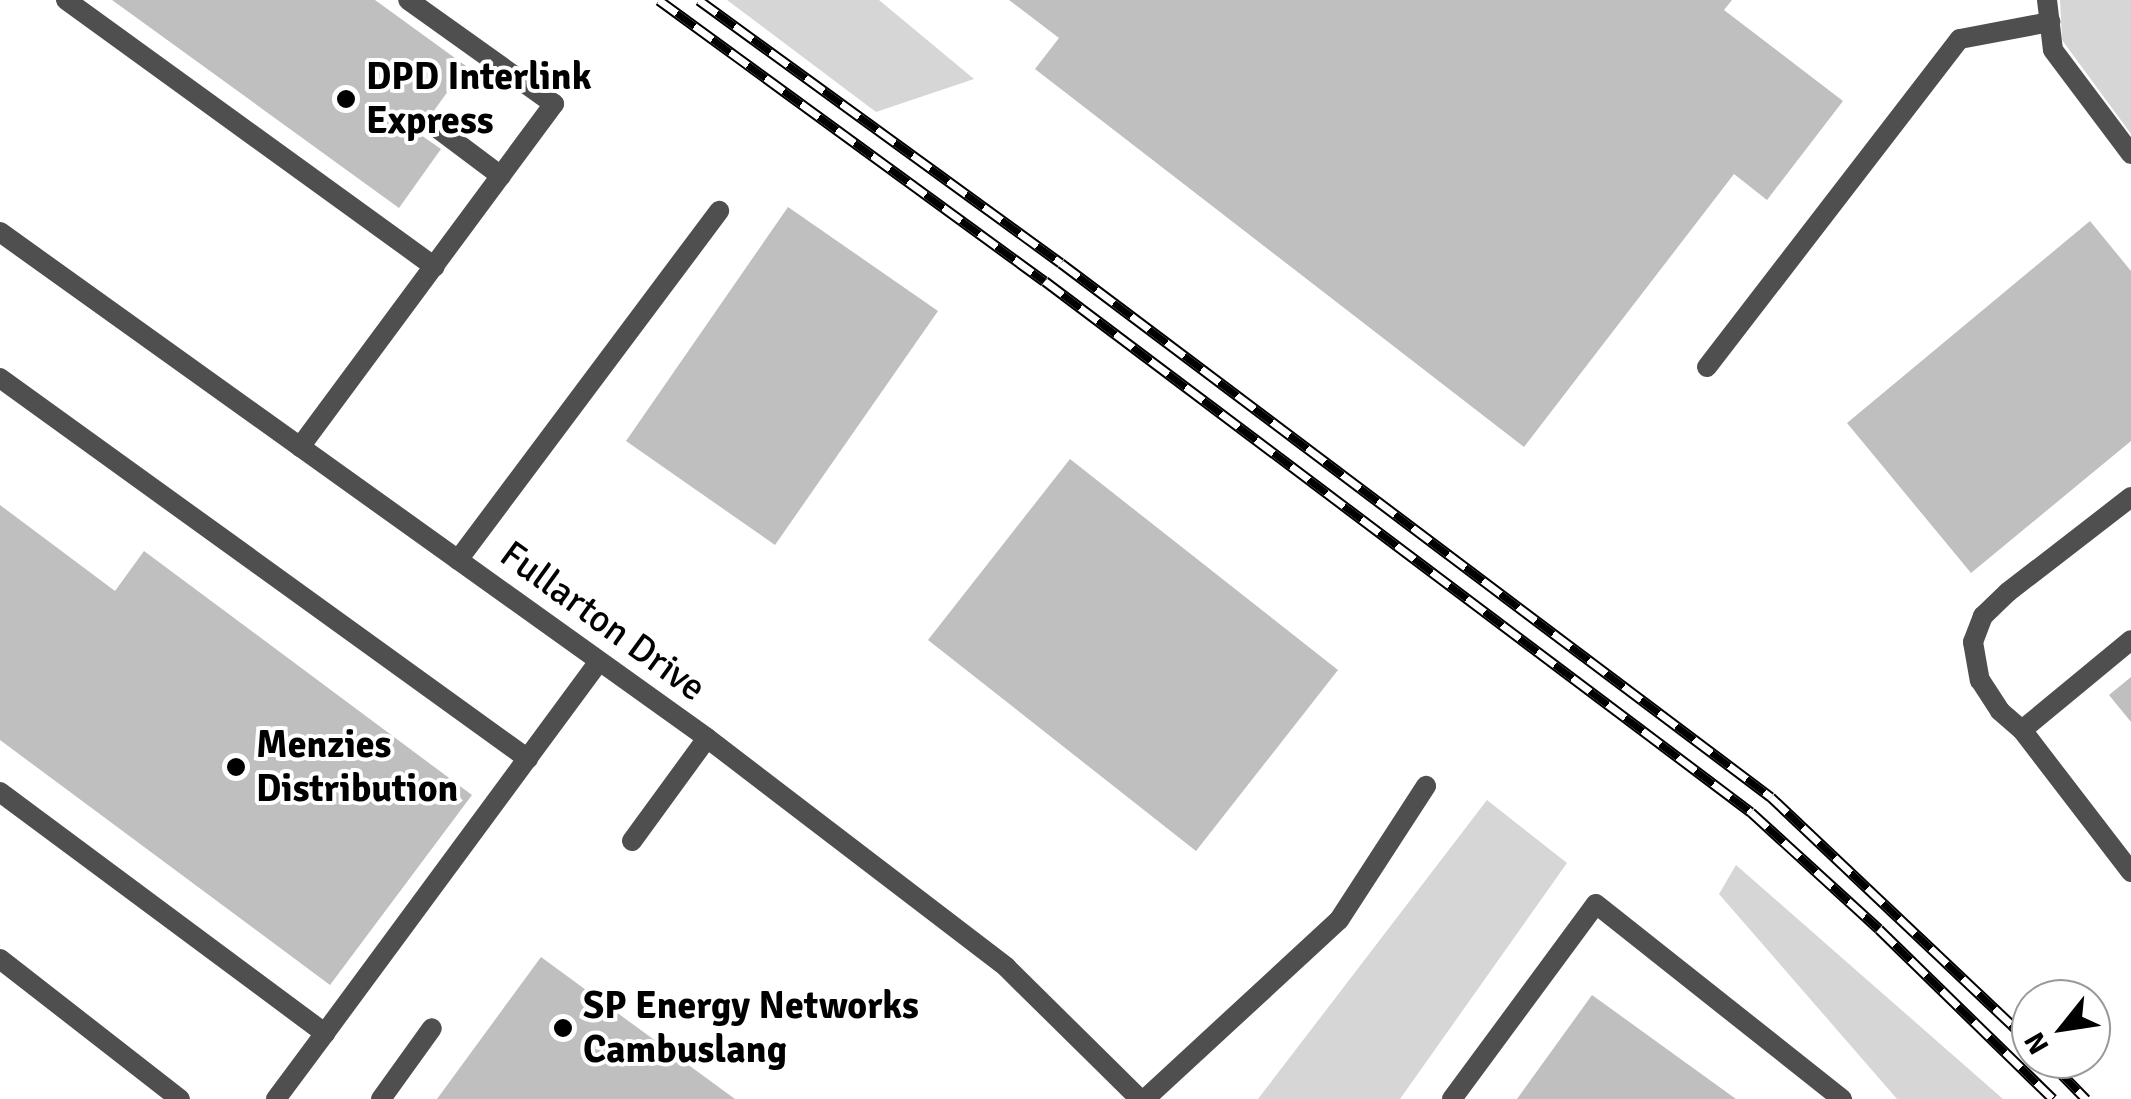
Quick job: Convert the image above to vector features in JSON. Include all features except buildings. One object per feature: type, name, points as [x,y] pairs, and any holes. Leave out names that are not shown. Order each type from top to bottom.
[{"type":"street","points":[[66,0],[435,268]]},
{"type":"street","points":[[300,448],[554,104],[408,0]]},
{"type":"street","points":[[2048,0],[2053,50],[2131,154]]},
{"type":"street","points":[[1708,367],[1960,39],[2050,22]]},
{"type":"street","points":[[433,125],[501,176]]},
{"type":"street","points":[[458,560],[719,211]]},
{"type":"street","name":"Fullarton Drive","points":[[0,232],[707,738],[1006,967],[1143,1099]]},
{"type":"street","points":[[0,378],[528,759]]},
{"type":"street","points":[[2131,497],[1982,616],[1973,642],[1980,680],[2000,711],[2022,730],[2131,872]]},
{"type":"street","points":[[2022,730],[2131,640]]},
{"type":"street","points":[[276,1099],[599,662]]},
{"type":"street","points":[[632,841],[707,738]]},
{"type":"street","points":[[1143,1099],[1339,920],[1426,786]]},
{"type":"street","points":[[0,792],[325,1033]]},
{"type":"street","points":[[1452,1099],[1596,904],[1842,1099]]},
{"type":"street","points":[[0,959],[180,1099]]},
{"type":"street","points":[[381,1099],[432,1028]]},
{"type":"shaded area","points":[[727,0],[879,0],[974,79],[876,112]]},
{"type":"shaded area","points":[[2060,0],[2131,0],[2131,134],[2062,40]]},
{"type":"shaded area","points":[[1487,800],[1567,863],[1400,1099],[1258,1099]]},
{"type":"shaded area","points":[[1736,865],[2003,1099],[1897,1099],[1719,894]]},
{"type":"railway","points":[[659,0],[1045,281],[1751,812],[1879,929],[2053,1099]]},
{"type":"railway","points":[[699,0],[1061,263],[1771,797],[2011,1024]]},
{"type":"railway","points":[[2066,1079],[2086,1099]]},
{"type":"place","name":"DPD Interlink Express","points":[[346,99]]},
{"type":"place","name":"Menzies Distribution","points":[[236,767]]},
{"type":"place","name":"SP Energy Networks Cambuslang","points":[[563,1028]]}]
